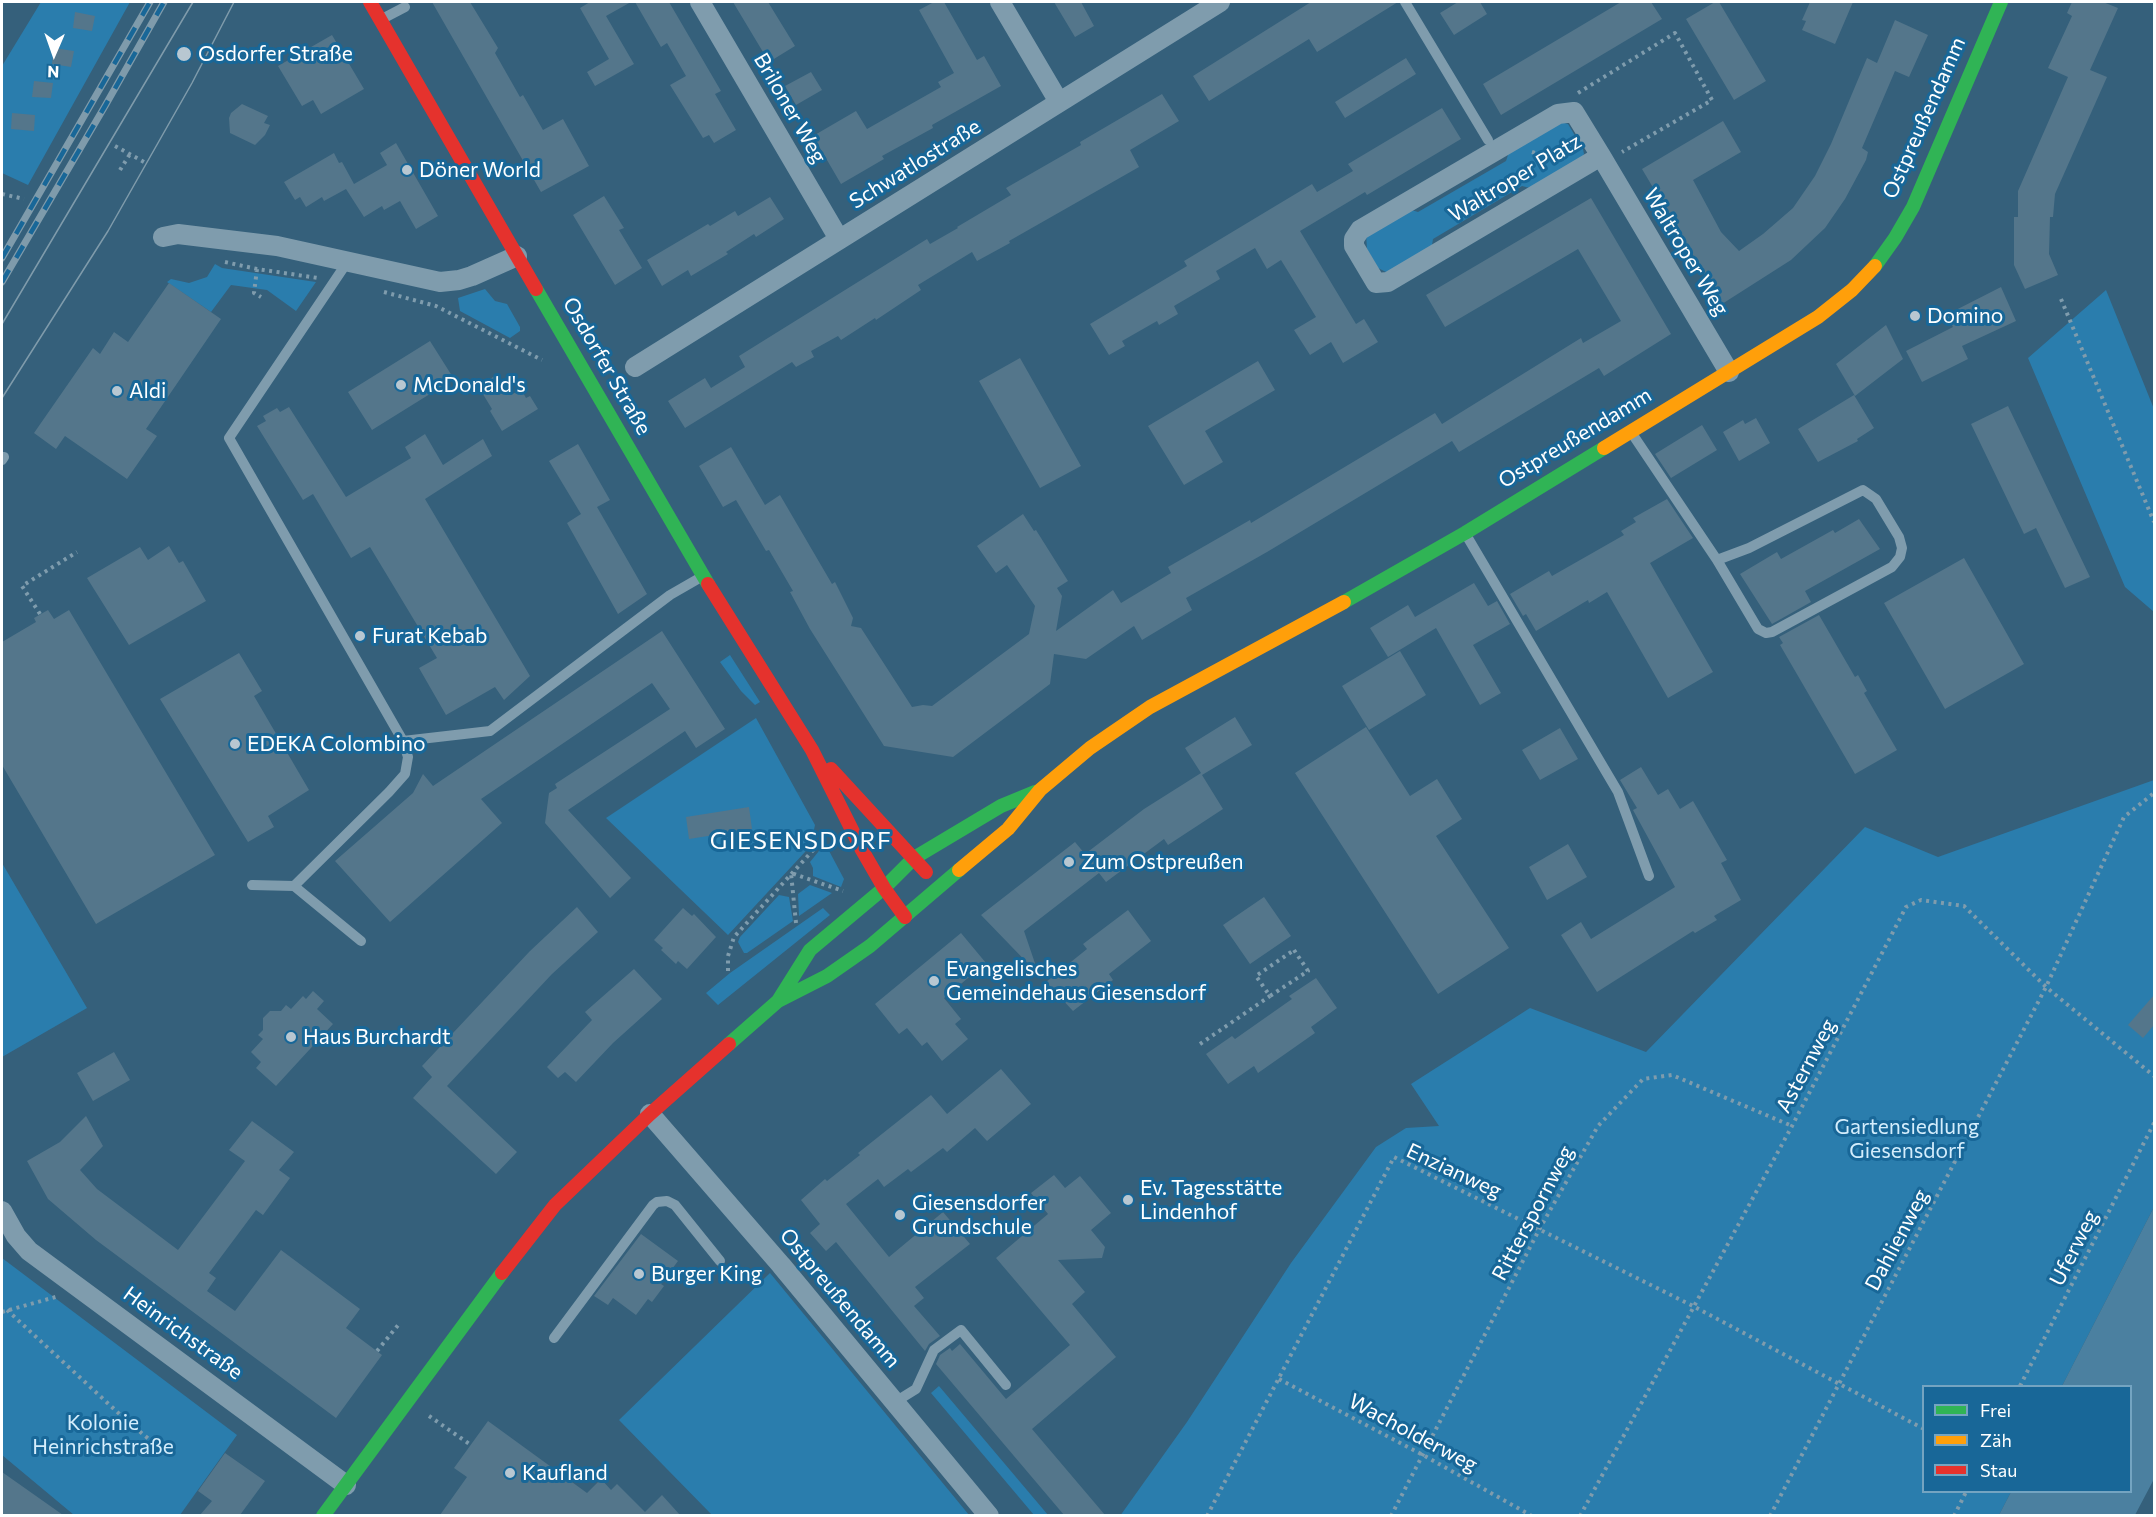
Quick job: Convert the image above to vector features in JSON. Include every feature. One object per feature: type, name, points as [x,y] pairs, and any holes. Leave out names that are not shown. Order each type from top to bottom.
[{"type":"main road","name":"Osdorfer Straße","points":[[370,2],[703,576],[812,750],[862,850],[884,888],[905,917]]},
{"type":"main road","name":"Ostpreußendamm","points":[[323,1515],[555,1205],[650,1114],[778,1001],[827,976],[870,946],[1008,830],[1040,790],[1090,748],[1150,707],[1465,533],[1818,317],[1852,290],[1877,264],[1895,238],[1920,192],[2001,2]]},
{"type":"main road","name":"Osdorfer Straße","points":[[812,750],[915,858],[939,887]]},
{"type":"main road","name":"Ostpreußendamm","points":[[778,1001],[810,950],[884,888],[915,858],[1001,806],[1040,790]]},
{"type":"street","name":"Briloner Weg","points":[[700,2],[839,239]]},
{"type":"street","points":[[1000,2],[1059,102]]},
{"type":"street","name":"Schwatlostraße","points":[[635,367],[1221,2]]},
{"type":"street","name":"Waltroper Platz","points":[[1574,112],[1607,156],[1575,171],[1389,282],[1376,283],[1354,246],[1354,239],[1360,230],[1558,114],[1574,112]]},
{"type":"street","name":"Waltroper Weg","points":[[1607,156],[1730,372]]},
{"type":"street","points":[[163,237],[178,234],[277,246],[425,279],[449,282],[472,276],[517,256]]},
{"type":"street","name":"Ostpreußendamm","points":[[650,1114],[781,1265],[989,1515]]},
{"type":"street","name":"Heinrichstraße","points":[[2,1211],[16,1236],[29,1251],[346,1485]]},
{"type":"lane","points":[[1405,2],[1488,140]]},
{"type":"lane","points":[[381,20],[405,7]]},
{"type":"lane","points":[[294,886],[389,792],[405,774],[408,758],[403,741],[229,438],[348,261]]},
{"type":"lane","points":[[1631,432],[1717,560],[1758,629],[1766,633],[1772,632],[1892,567],[1900,557],[1902,548],[1899,537],[1876,499],[1863,490],[1749,548],[1717,560]]},
{"type":"lane","points":[[1465,533],[1618,792],[1649,876]]},
{"type":"lane","points":[[403,741],[490,731],[670,595],[703,576]]},
{"type":"lane","points":[[252,885],[294,886],[361,941]]},
{"type":"lane","points":[[554,1338],[653,1204],[657,1202],[667,1200],[675,1205],[720,1261]]},
{"type":"lane","points":[[895,1402],[916,1389],[934,1350],[961,1330],[1006,1385]]},
{"type":"path","points":[[1571,96],[1675,33],[1712,100],[1607,156]]},
{"type":"path","points":[[1511,142],[1514,147],[1571,165],[1575,171]]},
{"type":"path","points":[[115,146],[144,162]]},
{"type":"path","points":[[120,170],[130,154]]},
{"type":"path","points":[[2,194],[24,199]]},
{"type":"path","points":[[257,269],[254,293],[261,297]]},
{"type":"path","points":[[2061,299],[2154,522]]},
{"type":"path","points":[[511,344],[542,360]]},
{"type":"path","points":[[39,614],[22,586],[76,552]]},
{"type":"path","name":"Dahlienweg","points":[[1770,1515],[2046,987],[2124,817],[2154,793]]},
{"type":"path","points":[[728,971],[728,956],[734,937],[826,836]]},
{"type":"path","points":[[791,873],[843,891]]},
{"type":"path","points":[[791,873],[796,923]]},
{"type":"path","name":"Asternweg","points":[[1580,1515],[1792,1126],[1906,907],[1921,900],[1964,906],[2046,987],[2154,1076]]},
{"type":"path","points":[[1200,1044],[1308,971],[1294,950],[1256,976],[1270,996]]},
{"type":"path","name":"Ritterspornweg","points":[[1391,1515],[1540,1228],[1598,1126],[1643,1078],[1672,1075],[1792,1126]]},
{"type":"path","name":"Uferweg","points":[[2021,1385],[2154,1123]]},
{"type":"path","name":"Enzianweg","points":[[1207,1515],[1394,1157],[1693,1306],[1922,1428]]},
{"type":"path","points":[[2,1312],[62,1295]]},
{"type":"path","points":[[7,1310],[156,1445]]},
{"type":"path","points":[[377,1351],[399,1324]]},
{"type":"path","name":"Wacholderweg","points":[[1279,1379],[1532,1515]]},
{"type":"path","points":[[429,1416],[471,1445]]},
{"type":"path","points":[[1954,1515],[1965,1493]]},
{"type":"green space","points":[[41,2],[130,2],[28,185],[2,173],[2,66]]},
{"type":"green space","points":[[1561,122],[1568,124],[1583,149],[1584,154],[1581,160],[1534,189],[1522,186],[1433,239],[1431,251],[1388,273],[1378,268],[1367,249],[1366,233],[1408,209],[1418,212],[1506,161],[1510,149]]},
{"type":"green space","points":[[215,264],[222,268],[316,282],[296,311],[267,290],[231,285],[211,312],[167,282],[171,279],[189,283],[207,277]]},
{"type":"green space","points":[[485,289],[495,301],[507,304],[520,327],[520,331],[510,338],[460,311],[458,298]]},
{"type":"green space","points":[[2106,290],[2154,409],[2154,612],[2125,587],[2028,358]]},
{"type":"green space","points":[[730,655],[760,702],[755,705],[741,691],[720,662]]},
{"type":"green space","points":[[756,718],[815,825],[812,839],[805,852],[728,935],[606,818]]},
{"type":"green space","name":"Gartensiedlung Giesensdorf","points":[[2154,780],[2154,1207],[2063,1385],[1922,1385],[1922,1493],[2010,1493],[1999,1515],[1120,1516],[1187,1422],[1291,1263],[1376,1147],[1406,1128],[1439,1126],[1411,1084],[1530,1008],[1646,1052],[1865,827],[1938,857]]},
{"type":"green space","points":[[823,846],[827,847],[844,879],[841,887],[813,876],[810,862]]},
{"type":"green space","points":[[2,863],[87,1008],[2,1057]]},
{"type":"green space","points":[[810,885],[832,893],[799,916],[798,894]]},
{"type":"green space","points":[[779,895],[789,897],[793,921],[744,953],[738,942],[740,937]]},
{"type":"green space","points":[[823,908],[830,915],[718,1005],[706,993],[730,973]]},
{"type":"green space","name":"Kolonie Heinrichstraße","points":[[2,1258],[237,1435],[180,1515],[74,1515],[2,1455]]},
{"type":"green space","points":[[770,1273],[969,1515],[712,1515],[619,1420]]},
{"type":"green space","points":[[939,1386],[1048,1515],[1034,1515],[931,1393]]},
{"type":"shaded area","points":[[2154,1207],[2154,1479],[2135,1515],[1999,1515],[2010,1493],[2132,1493],[2132,1385],[2063,1385]]},
{"type":"building","points":[[432,2],[470,2],[498,48],[495,53],[520,97],[523,95],[543,130],[563,119],[589,166],[541,192]]},
{"type":"building","points":[[590,2],[631,2],[606,16],[634,64],[595,86],[587,72],[609,59],[580,8]]},
{"type":"building","points":[[635,2],[669,2],[721,91],[715,94],[736,130],[714,143],[709,135],[703,138],[670,85],[686,76],[667,43],[661,47]]},
{"type":"building","points":[[733,2],[768,2],[795,46],[769,62]]},
{"type":"building","points":[[934,2],[944,2],[977,60],[984,56],[1001,86],[932,125],[933,128],[882,156],[884,159],[841,184],[813,136],[856,111],[867,129],[941,87],[938,82],[954,73],[919,10]]},
{"type":"building","points":[[1054,2],[1081,2],[1094,26],[1075,37]]},
{"type":"building","points":[[1311,2],[1398,2],[1317,52],[1309,39],[1209,101],[1193,76]]},
{"type":"building","points":[[1458,2],[1480,2],[1487,14],[1454,35],[1440,13]]},
{"type":"building","points":[[1621,2],[1651,2],[1662,19],[1501,115],[1483,84]]},
{"type":"building","points":[[1715,2],[1719,2],[1766,81],[1734,100],[1686,19]]},
{"type":"building","points":[[1810,2],[1853,2],[1835,44],[1802,30],[1806,21],[1802,20]]},
{"type":"building","points":[[2072,2],[2103,2],[2118,8],[2090,70],[2107,77],[2055,194],[2053,217],[2050,217],[2049,254],[2058,275],[2025,289],[2014,265],[2014,217],[2018,217],[2018,191],[2068,77],[2048,68],[2072,16],[2067,13]]},
{"type":"building","points":[[75,12],[95,16],[92,31],[73,28]]},
{"type":"building","points":[[1895,20],[1928,35],[1909,77],[1895,71],[1862,148],[1868,152],[1866,160],[1845,199],[1825,228],[1791,260],[1722,304],[1642,169],[1723,121],[1741,152],[1693,180],[1721,232],[1739,251],[1793,208],[1815,176],[1867,58],[1877,63]]},
{"type":"building","points":[[332,35],[364,89],[321,114],[313,100],[302,106],[278,66]]},
{"type":"building","points":[[54,48],[74,51],[71,67],[52,64]]},
{"type":"building","points":[[1406,58],[1416,74],[1345,118],[1335,102]]},
{"type":"building","points":[[811,72],[822,90],[796,105],[785,86]]},
{"type":"building","points":[[34,81],[53,83],[51,98],[32,97]]},
{"type":"building","points":[[1162,94],[1179,121],[1130,150],[1139,167],[977,261],[972,252],[918,285],[921,290],[876,320],[875,318],[841,340],[838,336],[811,351],[814,357],[796,367],[792,362],[685,428],[668,401],[705,378],[711,388],[745,367],[739,356],[927,239],[930,244],[958,228],[1011,195],[1006,188],[1081,145],[1080,142]]},
{"type":"building","points":[[242,104],[268,116],[264,123],[270,125],[265,135],[255,145],[230,133],[231,113]]},
{"type":"building","points":[[1442,108],[1461,139],[1367,195],[1365,192],[1300,231],[1356,324],[1364,319],[1378,342],[1343,363],[1331,342],[1310,355],[1294,330],[1316,317],[1281,260],[1267,269],[1255,248],[1216,271],[1220,279],[1174,306],[1178,314],[1159,325],[1157,321],[1122,341],[1125,346],[1109,355],[1090,324],[1187,266],[1184,261],[1312,184],[1317,192],[1353,171],[1348,164]]},
{"type":"building","points":[[12,113],[35,115],[34,131],[11,129]]},
{"type":"building","points":[[396,143],[438,216],[416,229],[400,201],[384,210],[382,206],[364,217],[346,189],[324,201],[322,197],[306,207],[300,197],[295,200],[284,182],[334,153],[339,163],[342,162],[354,184],[387,165],[380,153]]},
{"type":"building","points":[[604,196],[624,228],[619,230],[642,268],[615,285],[573,215]]},
{"type":"building","points":[[770,197],[784,219],[756,237],[754,234],[726,252],[728,254],[691,276],[688,270],[662,286],[647,260],[708,224],[710,226],[735,211],[738,216]]},
{"type":"building","points":[[1591,198],[1671,334],[1604,376],[1599,368],[1459,452],[1452,441],[1186,598],[1192,610],[1142,640],[1134,626],[1086,659],[1054,654],[1050,684],[953,757],[884,746],[810,629],[790,592],[793,591],[736,500],[723,507],[699,466],[731,447],[765,505],[780,495],[832,584],[835,582],[853,618],[851,626],[861,628],[912,707],[932,706],[1029,634],[1035,606],[1007,565],[996,573],[977,546],[1023,514],[1034,531],[1036,530],[1068,581],[1057,588],[1062,596],[1056,631],[1113,590],[1121,603],[1171,573],[1168,567],[1250,520],[1251,523],[1435,413],[1442,424],[1581,338],[1583,343],[1621,321],[1578,249],[1445,327],[1426,295]]},
{"type":"building","name":"Aldi","points":[[169,283],[221,319],[146,429],[157,436],[127,479],[65,436],[56,449],[34,433],[93,348],[100,354],[114,332],[128,342]]},
{"type":"building","points":[[2001,287],[2016,321],[1962,346],[1968,359],[1922,382],[1906,351],[1953,327],[1946,315]]},
{"type":"building","points":[[1886,325],[1903,359],[1855,396],[1836,364]]},
{"type":"building","name":"McDonald's","points":[[430,341],[454,379],[372,430],[348,392]]},
{"type":"building","points":[[1020,358],[1081,466],[1040,488],[979,381]]},
{"type":"building","points":[[1258,361],[1275,390],[1205,431],[1223,462],[1184,485],[1148,426]]},
{"type":"building","points":[[498,374],[511,395],[521,389],[526,398],[530,396],[538,409],[502,431],[478,386]]},
{"type":"building","points":[[1854,395],[1874,428],[1857,439],[1858,441],[1818,462],[1798,429]]},
{"type":"building","points":[[2008,406],[2090,577],[2065,588],[2036,528],[2024,534],[1971,424]]},
{"type":"building","points":[[289,407],[346,497],[411,458],[405,447],[425,434],[443,465],[483,439],[492,456],[425,499],[530,676],[504,700],[495,687],[446,715],[419,668],[437,658],[370,547],[351,558],[313,494],[303,500],[257,426],[266,421],[263,416],[277,408],[280,412]]},
{"type":"building","points":[[1756,418],[1770,443],[1739,461],[1723,432],[1743,420],[1745,424]]},
{"type":"building","points":[[1702,425],[1717,450],[1671,478],[1655,454]]},
{"type":"building","points":[[578,444],[610,500],[597,507],[647,594],[618,614],[567,523],[581,514],[549,461]]},
{"type":"building","points":[[1667,499],[1693,538],[1650,563],[1713,672],[1668,698],[1607,592],[1589,603],[1588,600],[1536,631],[1526,614],[1523,616],[1510,594],[1549,571],[1552,576],[1624,535],[1621,531],[1636,522],[1633,518]]},
{"type":"building","points":[[1859,519],[1880,549],[1805,591],[1811,602],[1772,624],[1740,574],[1777,552],[1781,559],[1833,530],[1835,533]]},
{"type":"building","points":[[169,546],[179,563],[183,561],[206,601],[129,645],[87,578],[140,547],[148,560]]},
{"type":"building","points":[[1964,558],[2024,664],[1945,709],[1884,603]]},
{"type":"building","points":[[1474,583],[1488,606],[1497,601],[1510,624],[1473,645],[1501,693],[1480,705],[1436,628],[1388,657],[1370,628],[1408,605],[1415,617]]},
{"type":"building","points":[[48,610],[54,619],[69,610],[215,855],[96,924],[2,765],[2,642],[36,622],[34,618]]},
{"type":"building","points":[[1819,615],[1855,677],[1858,675],[1867,691],[1864,693],[1897,750],[1855,774],[1780,645],[1783,643],[1779,637]]},
{"type":"building","points":[[662,631],[725,729],[696,748],[685,731],[568,810],[631,878],[610,898],[545,823],[549,793],[557,788],[555,784],[670,709],[652,683],[481,799],[502,823],[390,922],[335,861],[413,793],[423,774],[433,786]]},
{"type":"building","points":[[1400,651],[1426,695],[1369,730],[1342,686]]},
{"type":"building","name":"EDEKA Colombino","points":[[239,653],[262,691],[254,696],[309,790],[268,816],[274,827],[248,842],[160,699]]},
{"type":"building","points":[[1235,717],[1252,745],[1202,775],[1223,809],[1168,845],[1164,839],[1106,882],[1099,873],[1024,931],[1039,975],[981,915],[1075,842],[1085,854],[1144,809],[1201,773],[1185,748]]},
{"type":"building","points":[[1366,727],[1410,796],[1437,779],[1462,819],[1436,836],[1509,948],[1438,994],[1295,773]]},
{"type":"building","points":[[1560,728],[1578,759],[1540,780],[1522,750]]},
{"type":"building","points":[[1641,767],[1658,795],[1668,789],[1680,809],[1693,801],[1727,860],[1721,863],[1741,900],[1714,916],[1717,920],[1695,933],[1693,931],[1597,992],[1561,935],[1581,922],[1591,939],[1675,887],[1633,810],[1637,808],[1620,780]]},
{"type":"building","points":[[749,807],[752,829],[689,839],[686,817]]},
{"type":"building","points":[[1568,844],[1587,877],[1547,900],[1529,867]]},
{"type":"building","points":[[1264,897],[1291,936],[1250,964],[1223,925]]},
{"type":"building","points":[[577,907],[598,932],[552,974],[447,1086],[517,1152],[496,1174],[413,1098],[432,1077],[422,1066],[530,951]]},
{"type":"building","points":[[683,908],[692,916],[694,914],[716,937],[687,969],[678,961],[676,964],[654,940]]},
{"type":"building","points":[[1128,910],[1151,941],[1109,974],[1113,980],[1073,1011],[1046,982],[1087,949],[1083,944]]},
{"type":"building","name":"Evangelisches Gemeindehaus Giesensdorf","points":[[961,933],[986,963],[944,998],[961,1019],[955,1024],[968,1039],[942,1061],[927,1042],[922,1046],[907,1028],[899,1034],[875,1004]]},
{"type":"building","points":[[634,969],[662,999],[613,1043],[576,1082],[565,1072],[558,1078],[547,1067],[592,1020],[585,1012]]},
{"type":"building","points":[[1316,978],[1337,1008],[1311,1027],[1315,1033],[1258,1073],[1254,1066],[1228,1084],[1206,1054],[1232,1036],[1235,1039],[1292,999],[1289,996]]},
{"type":"building","name":"Haus Burchardt","points":[[313,991],[324,1001],[317,1009],[333,1024],[276,1086],[256,1068],[261,1062],[251,1052],[263,1039],[258,1035],[263,1030],[263,1018],[270,1011],[281,1011],[286,1005],[291,1009],[303,996],[306,999]]},
{"type":"building","points":[[2154,995],[2154,1025],[2143,1038],[2128,1025]]},
{"type":"building","points":[[114,1052],[130,1080],[93,1101],[77,1073]]},
{"type":"building","points":[[1001,1069],[1031,1104],[987,1141],[975,1128],[947,1152],[943,1148],[911,1172],[908,1169],[884,1187],[878,1179],[846,1204],[889,1257],[943,1212],[970,1244],[915,1287],[924,1298],[914,1306],[940,1336],[929,1344],[925,1351],[836,1242],[826,1251],[810,1233],[820,1224],[801,1200],[825,1179],[827,1181],[860,1155],[858,1153],[931,1095],[947,1114]]},
{"type":"building","points":[[86,1116],[103,1146],[80,1170],[97,1189],[178,1250],[245,1161],[229,1150],[252,1121],[294,1152],[279,1170],[290,1178],[263,1215],[256,1210],[209,1273],[216,1278],[207,1291],[235,1311],[281,1250],[360,1309],[346,1328],[382,1355],[336,1418],[96,1240],[48,1199],[27,1161],[60,1142]]},
{"type":"building","points":[[1054,1175],[1065,1188],[1080,1176],[1111,1213],[1091,1230],[1105,1247],[1102,1258],[1058,1260],[1085,1292],[1072,1304],[1116,1357],[1032,1429],[1105,1515],[1064,1515],[936,1364],[940,1355],[950,1348],[952,1351],[960,1344],[1006,1399],[1070,1345],[996,1258],[1048,1214],[1031,1193]]},
{"type":"building","name":"Burger King","points":[[641,1234],[678,1261],[661,1284],[664,1286],[652,1302],[648,1299],[636,1315],[613,1298],[608,1305],[594,1296]]},
{"type":"building","name":"Kaufland","points":[[488,1421],[587,1493],[601,1479],[611,1490],[617,1484],[645,1512],[662,1495],[680,1515],[440,1515],[467,1477],[454,1468]]},
{"type":"building","points":[[225,1453],[265,1481],[240,1515],[200,1515],[212,1501],[198,1491]]},
{"type":"building","points":[[2,1472],[63,1515],[2,1515]]},
{"type":"tram line","points":[[2,324],[193,2]]},
{"type":"tram line","points":[[2,398],[108,231],[192,83],[234,2]]},
{"type":"railway","points":[[2,258],[150,2]]},
{"type":"railway","points":[[2,282],[164,2]]},
{"type":"traffic: fast","points":[[1875,266],[1913,207],[2001,2]]},
{"type":"traffic: fast","points":[[536,289],[708,584]]},
{"type":"traffic: fast","points":[[1344,602],[1465,533],[1604,448]]},
{"type":"traffic: fast","points":[[778,1001],[810,950],[884,888],[914,858],[1001,806],[1035,792]]},
{"type":"traffic: fast","points":[[729,1044],[778,1001],[827,976],[870,946],[959,870]]},
{"type":"traffic: fast","points":[[323,1516],[502,1273]]},
{"type":"traffic: slow","points":[[1604,448],[1818,317],[1852,290],[1875,266]]},
{"type":"traffic: slow","points":[[959,870],[1008,829],[1040,790],[1090,748],[1150,707],[1344,602]]},
{"type":"traffic: jam","points":[[370,2],[536,289]]},
{"type":"traffic: jam","points":[[708,584],[812,750],[862,850],[884,888],[905,917]]},
{"type":"traffic: jam","points":[[831,769],[926,872]]},
{"type":"traffic: jam","points":[[502,1273],[555,1205],[650,1114],[729,1044]]},
{"type":"place","name":"Osdorfer Straße","points":[[184,54]]},
{"type":"place","name":"Döner World","points":[[407,170]]},
{"type":"place","name":"Domino","points":[[1915,316]]},
{"type":"place","name":"McDonald's","points":[[401,385]]},
{"type":"place","name":"Aldi","points":[[117,391]]},
{"type":"place","name":"Furat Kebab","points":[[360,636]]},
{"type":"place","name":"EDEKA Colombino","points":[[235,744]]},
{"type":"place","name":"Zum Ostpreußen","points":[[1069,862]]},
{"type":"place","name":"Evangelisches Gemeindehaus Giesensdorf","points":[[934,981]]},
{"type":"place","name":"Haus Burchardt","points":[[291,1037]]},
{"type":"place","name":"Ev. Tagesstätte Lindenhof","points":[[1128,1200]]},
{"type":"place","name":"Giesensdorfer Grundschule","points":[[900,1215]]},
{"type":"place","name":"Burger King","points":[[639,1274]]},
{"type":"place","name":"Kaufland","points":[[510,1473]]},
{"type":"district","name":"GIESENSDORF","points":[[801,841]]}]
